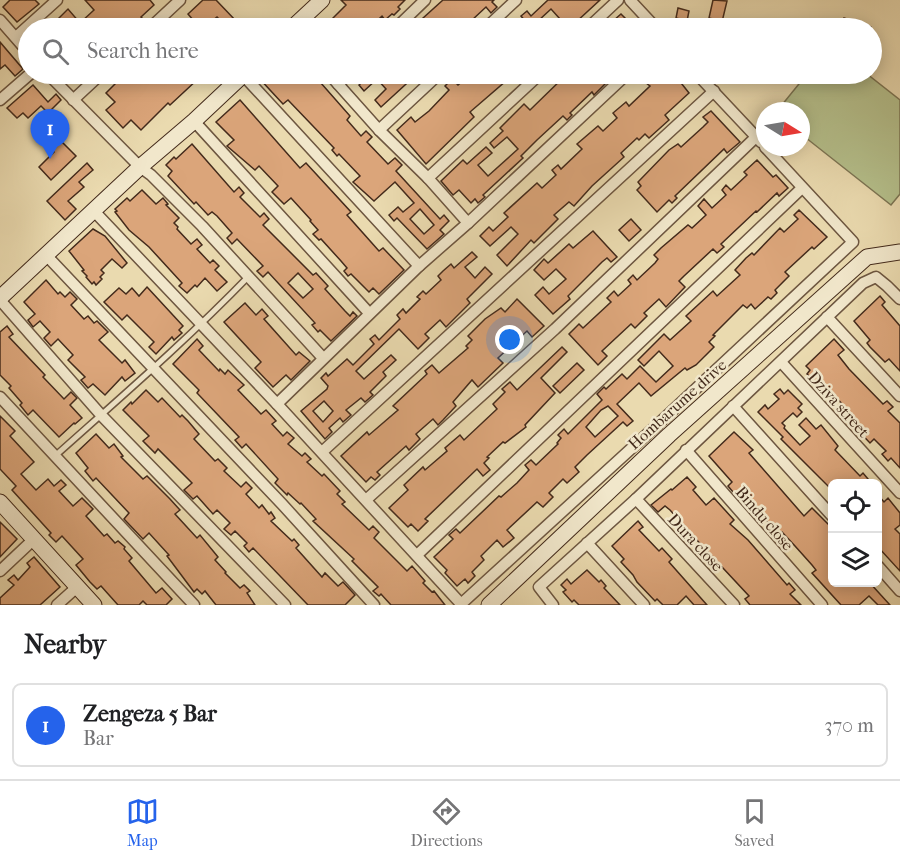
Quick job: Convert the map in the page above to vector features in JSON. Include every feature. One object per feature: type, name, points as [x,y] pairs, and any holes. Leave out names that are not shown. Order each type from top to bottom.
[{"type":"street","points":[[38,18],[57,0]]},
{"type":"street","points":[[161,18],[180,0]]},
{"type":"street","points":[[303,18],[322,0]]},
{"type":"street","points":[[406,18],[425,0]]},
{"type":"street","points":[[497,18],[516,0]]},
{"type":"street","points":[[599,18],[618,0]]},
{"type":"street","points":[[630,0],[647,18]]},
{"type":"street","points":[[0,20],[18,40]]},
{"type":"street","points":[[0,100],[18,84]]},
{"type":"street","points":[[58,84],[250,276],[323,358]]},
{"type":"street","points":[[73,100],[90,84]]},
{"type":"street","points":[[233,84],[93,210],[0,299],[101,414],[285,605]]},
{"type":"street","points":[[253,84],[419,266]]},
{"type":"street","points":[[338,84],[468,223]]},
{"type":"street","points":[[379,130],[428,84]]},
{"type":"street","points":[[428,178],[529,84]]},
{"type":"street","points":[[277,404],[369,313],[616,84]]},
{"type":"street","points":[[367,500],[555,329],[756,137],[707,84]]},
{"type":"street","points":[[322,452],[714,91]]},
{"type":"street","points":[[194,121],[369,313]]},
{"type":"street","points":[[93,210],[367,500],[461,604],[853,242],[773,156]]},
{"type":"street","points":[[417,555],[802,188]]},
{"type":"street","name":"Hombarume drive","points":[[489,605],[669,435],[867,257],[900,252]]},
{"type":"street","points":[[46,255],[374,605]]},
{"type":"street","points":[[553,605],[539,587],[636,499],[863,283],[876,277],[900,299]]},
{"type":"street","points":[[827,317],[900,396]]},
{"type":"street","name":"Dziva street","points":[[781,362],[900,493]]},
{"type":"street","points":[[0,397],[194,605]]},
{"type":"street","points":[[733,406],[828,512]]},
{"type":"street","name":"Bindu close","points":[[686,450],[822,605]]},
{"type":"street","name":"Dura close","points":[[636,499],[734,605]]},
{"type":"street","points":[[0,502],[94,605]]},
{"type":"street","points":[[0,571],[33,540]]},
{"type":"street","points":[[587,543],[644,605]]},
{"type":"street","points":[[882,571],[900,591]]},
{"type":"street","points":[[57,605],[77,587]]},
{"type":"lane","points":[[55,457],[154,369],[250,276]]},
{"type":"green space","points":[[799,84],[880,84],[900,100],[900,194],[891,205],[810,141],[810,102],[784,102]]},
{"type":"building","points":[[10,0],[35,0],[39,4],[22,18],[18,18],[17,22],[3,7]]},
{"type":"building","points":[[85,0],[150,0],[154,5],[142,18],[85,18],[94,10]]},
{"type":"building","points":[[203,0],[216,0],[233,18],[191,18],[188,14]]},
{"type":"building","points":[[341,0],[405,0],[398,7],[400,9],[387,18],[382,16],[380,18],[333,18],[346,5]]},
{"type":"building","points":[[443,0],[494,0],[492,2],[497,7],[491,13],[486,7],[474,18],[423,18]]},
{"type":"building","points":[[548,0],[600,0],[580,18],[559,18],[551,9],[541,18],[523,18],[521,16],[527,11],[531,16]]},
{"type":"building","points":[[713,0],[727,1],[723,18],[709,18]]},
{"type":"building","points":[[678,8],[689,11],[688,18],[676,18]]},
{"type":"building","points":[[68,9],[76,18],[59,18]]},
{"type":"building","points":[[0,42],[18,63],[18,73],[15,76],[5,65],[0,69]]},
{"type":"building","points":[[115,84],[193,84],[170,105],[168,103],[141,130],[131,120],[123,128],[106,110],[115,102],[106,93]]},
{"type":"building","points":[[264,84],[322,84],[350,116],[347,120],[361,136],[366,131],[372,137],[367,142],[388,164],[395,158],[402,165],[396,171],[440,219],[444,215],[449,221],[440,230],[444,234],[427,249],[397,218],[394,221],[389,215],[398,207],[403,212],[414,203],[395,182],[374,201],[353,182],[360,176],[339,154],[337,156],[332,150],[334,148],[288,100],[283,104]],"holes":[[[420,209],[434,225],[424,234],[410,219]]]},
{"type":"building","points":[[360,84],[372,84],[364,91]]},
{"type":"building","points":[[382,84],[406,84],[381,107],[375,100],[386,89]]},
{"type":"building","points":[[447,84],[502,84],[470,112],[474,117],[426,164],[397,130],[411,117],[415,122],[429,111],[449,90],[445,86]]},
{"type":"building","points":[[557,84],[605,84],[594,95],[592,92],[570,113],[572,115],[567,120],[563,116],[537,140],[521,156],[523,158],[483,195],[485,197],[478,203],[475,199],[471,203],[459,190],[453,195],[441,181],[463,160],[467,164],[486,147],[492,153],[478,165],[488,176],[518,149],[507,137],[494,148],[490,143],[503,131],[500,128],[524,104],[530,110]]},
{"type":"building","points":[[647,84],[682,84],[689,93],[665,115],[669,120],[649,138],[645,134],[639,140],[637,138],[621,153],[624,157],[574,206],[569,202],[554,215],[558,219],[534,243],[531,240],[507,266],[497,255],[518,234],[511,227],[490,246],[480,236],[489,227],[493,231],[508,217],[504,213],[537,183],[542,188],[556,175],[552,170],[558,165],[561,169],[582,149],[577,144],[598,126],[603,131],[617,118],[613,113],[626,102],[629,106],[650,86]]},
{"type":"building","points":[[33,85],[48,102],[56,94],[61,100],[48,113],[41,106],[28,118],[23,113],[17,118],[7,108]]},
{"type":"building","points":[[240,100],[300,168],[306,163],[351,212],[347,215],[379,251],[383,248],[404,270],[379,294],[373,288],[369,292],[351,274],[348,276],[344,271],[347,268],[321,239],[319,240],[313,234],[318,230],[291,198],[284,204],[272,192],[278,186],[259,166],[255,170],[227,146],[234,140],[216,122]]},
{"type":"building","points":[[711,111],[740,142],[727,153],[724,149],[675,196],[677,198],[672,203],[669,200],[657,212],[637,190],[641,186],[638,182],[669,150],[678,144],[681,147],[703,127],[708,122],[703,117]]},
{"type":"building","points":[[61,141],[76,156],[51,180],[39,167]]},
{"type":"building","points":[[192,144],[234,192],[239,187],[244,193],[240,197],[260,217],[264,213],[269,219],[263,225],[313,275],[316,273],[328,286],[325,289],[345,311],[350,316],[353,312],[357,316],[331,341],[320,330],[318,332],[312,325],[315,323],[268,272],[263,277],[257,271],[263,266],[237,239],[232,244],[227,238],[232,233],[217,216],[212,212],[208,215],[196,202],[194,204],[168,176],[172,171],[166,165],[174,157],[176,159]],"holes":[[[298,273],[313,289],[303,298],[288,283]]]},
{"type":"building","points":[[757,160],[773,177],[776,175],[788,188],[779,196],[777,193],[756,211],[721,244],[724,247],[717,253],[713,249],[684,276],[679,281],[685,287],[666,307],[659,299],[644,313],[647,316],[635,328],[631,324],[602,351],[607,356],[598,365],[569,334],[579,324],[583,328],[611,302],[607,298],[614,291],[618,296],[631,284],[628,280],[633,275],[637,280],[655,263],[658,259],[654,255],[661,248],[688,225],[692,228],[706,215],[698,206],[704,199],[712,208],[726,195],[722,190],[726,185],[731,190],[747,175],[744,172]]},
{"type":"building","points":[[87,163],[93,170],[79,182],[84,187],[68,201],[76,209],[65,220],[47,201]]},
{"type":"building","points":[[142,190],[156,204],[163,198],[168,204],[166,205],[179,218],[174,223],[177,229],[191,244],[197,239],[202,245],[197,249],[210,263],[213,260],[219,266],[215,270],[227,282],[217,291],[205,278],[187,293],[179,286],[182,283],[149,247],[129,230],[115,212],[117,211],[115,209],[127,198],[130,201]]},
{"type":"building","points":[[799,210],[827,237],[814,249],[812,247],[785,272],[789,276],[775,290],[777,293],[771,299],[768,297],[755,309],[751,304],[747,308],[743,305],[713,335],[715,336],[709,342],[714,347],[696,365],[687,370],[685,368],[651,396],[639,383],[617,404],[633,421],[627,426],[623,422],[587,455],[575,467],[579,472],[567,483],[563,479],[549,493],[553,497],[543,507],[537,502],[507,530],[514,538],[503,547],[497,540],[481,556],[484,560],[472,572],[475,576],[468,583],[465,579],[457,586],[445,573],[447,570],[434,557],[453,539],[449,535],[456,529],[460,533],[499,496],[501,497],[517,483],[529,470],[525,465],[531,460],[536,465],[558,444],[561,438],[558,435],[564,429],[568,434],[602,400],[597,394],[604,387],[606,389],[622,374],[627,379],[640,366],[656,382],[673,366],[659,351],[644,366],[638,360],[664,334],[670,340],[691,321],[686,316],[713,291],[717,296],[740,275],[735,270],[752,253],[754,255],[780,228],[784,232],[798,219],[794,215]],"holes":[[[608,406],[618,416],[595,437],[586,427],[601,410]]]},
{"type":"building","points":[[631,219],[641,230],[629,241],[619,230]]},
{"type":"building","points":[[93,229],[105,236],[127,263],[122,268],[112,259],[101,270],[104,273],[100,277],[102,279],[96,285],[86,277],[82,271],[84,270],[69,251]]},
{"type":"building","points":[[593,231],[617,257],[611,262],[607,258],[602,262],[568,296],[570,299],[553,314],[535,295],[543,287],[549,294],[566,279],[556,269],[544,280],[534,270],[544,259],[548,263],[569,244],[573,248]]},
{"type":"building","points":[[472,252],[477,257],[465,267],[475,278],[485,267],[492,274],[467,299],[470,303],[446,327],[440,320],[425,334],[429,338],[418,349],[399,329],[356,371],[364,379],[391,355],[396,360],[383,372],[386,376],[370,392],[373,395],[365,402],[361,398],[346,410],[351,415],[343,422],[340,418],[329,428],[332,432],[325,439],[301,411],[327,389],[328,386],[321,378],[326,373],[328,376],[347,359],[353,365],[374,344],[370,339],[375,335],[379,340],[400,319],[397,315],[403,309],[406,313],[420,299],[417,297],[423,291],[426,294],[441,280],[438,276],[451,264],[454,268]],"holes":[[[324,401],[333,411],[323,422],[313,411]]]},
{"type":"building","points":[[46,280],[58,294],[60,292],[65,297],[70,292],[77,299],[71,305],[84,319],[88,316],[108,332],[99,340],[122,363],[125,360],[135,373],[125,381],[122,377],[105,395],[93,384],[88,388],[81,380],[85,377],[68,360],[73,355],[58,339],[51,346],[44,338],[50,332],[40,321],[33,327],[28,320],[35,314],[24,302]]},
{"type":"building","points":[[147,287],[183,326],[179,330],[182,333],[174,340],[172,337],[156,354],[149,347],[154,342],[127,315],[122,320],[104,302],[119,288],[126,294],[132,288],[139,296]]},
{"type":"building","points":[[880,296],[885,302],[882,305],[900,326],[900,371],[889,359],[885,362],[870,347],[867,343],[870,340],[854,321]]},
{"type":"building","points":[[517,299],[544,326],[532,337],[527,331],[498,358],[503,363],[478,387],[472,380],[453,402],[456,406],[438,425],[433,419],[416,434],[420,439],[409,450],[406,446],[377,472],[380,475],[375,480],[371,477],[366,482],[341,456],[367,432],[369,435],[398,410],[393,406],[427,374],[425,371],[432,365],[439,373],[468,348],[466,346],[472,340],[468,336],[485,319],[501,308],[505,312]]},
{"type":"building","points":[[245,303],[256,315],[262,309],[268,316],[264,319],[296,355],[299,352],[310,361],[291,380],[286,375],[273,387],[255,368],[261,362],[224,322]]},
{"type":"building","points":[[7,326],[13,334],[9,337],[64,399],[71,392],[77,398],[70,405],[82,418],[59,437],[33,410],[28,415],[20,405],[22,403],[9,388],[11,386],[0,375],[0,332]]},
{"type":"building","points":[[197,339],[203,346],[199,350],[219,371],[220,369],[225,374],[228,370],[244,385],[238,390],[261,414],[266,410],[276,421],[272,424],[283,436],[287,432],[294,438],[288,444],[302,456],[305,453],[311,459],[307,462],[322,476],[324,474],[340,491],[337,494],[345,502],[342,504],[369,530],[373,526],[379,532],[374,538],[407,571],[412,566],[425,581],[423,583],[432,592],[434,591],[445,605],[391,605],[381,594],[379,596],[373,591],[378,587],[352,561],[354,559],[313,521],[316,519],[301,503],[288,493],[287,495],[275,483],[278,479],[246,444],[242,448],[235,440],[239,437],[197,393],[199,390],[173,364]]},
{"type":"building","points":[[834,339],[844,350],[838,355],[849,369],[883,404],[887,401],[893,407],[888,411],[900,423],[900,468],[891,458],[888,461],[882,454],[886,451],[874,439],[870,443],[851,423],[855,419],[830,390],[827,393],[807,374],[810,370],[806,366]]},
{"type":"building","points":[[562,347],[567,352],[541,378],[555,393],[525,425],[526,427],[505,443],[503,442],[487,457],[489,458],[484,463],[490,470],[483,476],[477,469],[425,519],[428,521],[418,531],[411,524],[408,527],[389,508],[408,490],[404,485],[423,467],[425,470],[447,451],[445,448],[460,435],[464,440],[497,409],[493,404],[505,392],[502,389],[510,382],[517,390]]},
{"type":"building","points":[[577,363],[584,370],[560,393],[553,386]]},
{"type":"building","points":[[780,389],[784,394],[788,390],[802,404],[798,408],[802,412],[797,417],[793,413],[782,423],[800,445],[810,436],[799,425],[806,418],[816,429],[821,425],[838,446],[835,450],[860,476],[863,473],[868,479],[828,479],[828,486],[781,439],[783,437],[758,412],[765,405],[768,409],[779,399],[774,394]]},
{"type":"building","points":[[146,390],[158,402],[162,398],[180,417],[182,415],[188,421],[199,434],[194,439],[215,461],[218,459],[227,468],[224,471],[241,487],[246,482],[252,488],[246,494],[259,508],[262,505],[269,514],[271,512],[275,518],[271,521],[292,541],[294,539],[299,545],[296,548],[322,577],[325,573],[338,586],[343,582],[355,595],[345,605],[308,605],[253,548],[249,552],[244,546],[247,543],[235,531],[231,535],[224,529],[230,523],[217,510],[213,514],[197,496],[193,499],[184,490],[192,483],[158,449],[155,453],[143,441],[149,436],[123,410]]},
{"type":"building","points":[[0,416],[15,431],[10,436],[34,462],[21,474],[36,490],[48,479],[54,486],[61,480],[66,485],[59,491],[73,506],[82,498],[93,509],[86,516],[104,536],[107,534],[115,543],[118,541],[125,547],[124,549],[132,558],[129,561],[156,593],[162,588],[172,599],[166,605],[147,605],[143,601],[139,605],[118,605],[101,586],[97,589],[90,582],[76,565],[83,559],[62,536],[56,542],[49,535],[51,533],[12,490],[16,486],[0,469]]},
{"type":"building","points":[[734,432],[753,450],[749,453],[804,516],[812,508],[828,524],[828,587],[874,587],[890,605],[878,605],[869,596],[859,605],[841,605],[812,573],[816,570],[812,565],[782,532],[777,536],[772,531],[774,529],[754,507],[752,509],[740,496],[738,498],[728,486],[732,482],[709,456]]},
{"type":"building","points":[[96,434],[109,448],[114,444],[123,456],[121,457],[143,479],[147,476],[170,499],[180,510],[175,514],[197,538],[200,535],[218,557],[215,560],[225,573],[240,588],[244,585],[250,591],[247,593],[255,605],[216,605],[205,591],[202,594],[197,589],[194,592],[167,556],[169,555],[149,533],[143,539],[124,519],[129,513],[96,478],[93,481],[85,471],[88,468],[76,453]]},
{"type":"building","points":[[687,477],[696,487],[693,490],[706,505],[714,498],[734,520],[730,524],[748,540],[787,585],[789,583],[795,590],[790,594],[801,605],[750,605],[745,599],[749,596],[695,538],[692,541],[687,536],[690,532],[670,510],[665,506],[658,512],[651,505]]},
{"type":"building","points":[[888,498],[900,513],[900,525],[895,529],[900,534],[900,571],[882,551],[882,500],[884,502]]},
{"type":"building","points":[[638,521],[643,527],[639,530],[659,551],[662,548],[672,559],[669,562],[707,605],[694,605],[686,596],[677,605],[663,605],[657,599],[655,601],[637,582],[621,562],[624,559],[612,546]]},
{"type":"building","points":[[0,522],[17,539],[0,557]]},
{"type":"building","points":[[34,557],[60,587],[40,605],[0,605],[0,598],[14,585],[8,580],[14,575],[18,580],[30,567],[27,563]]},
{"type":"building","points":[[587,570],[599,582],[601,580],[606,586],[604,588],[620,605],[579,605],[574,600],[572,602],[563,592],[566,590],[561,585],[567,579],[571,584]]},
{"type":"place","name":"Zengeza 5 Bar","points":[[50,159]]}]
